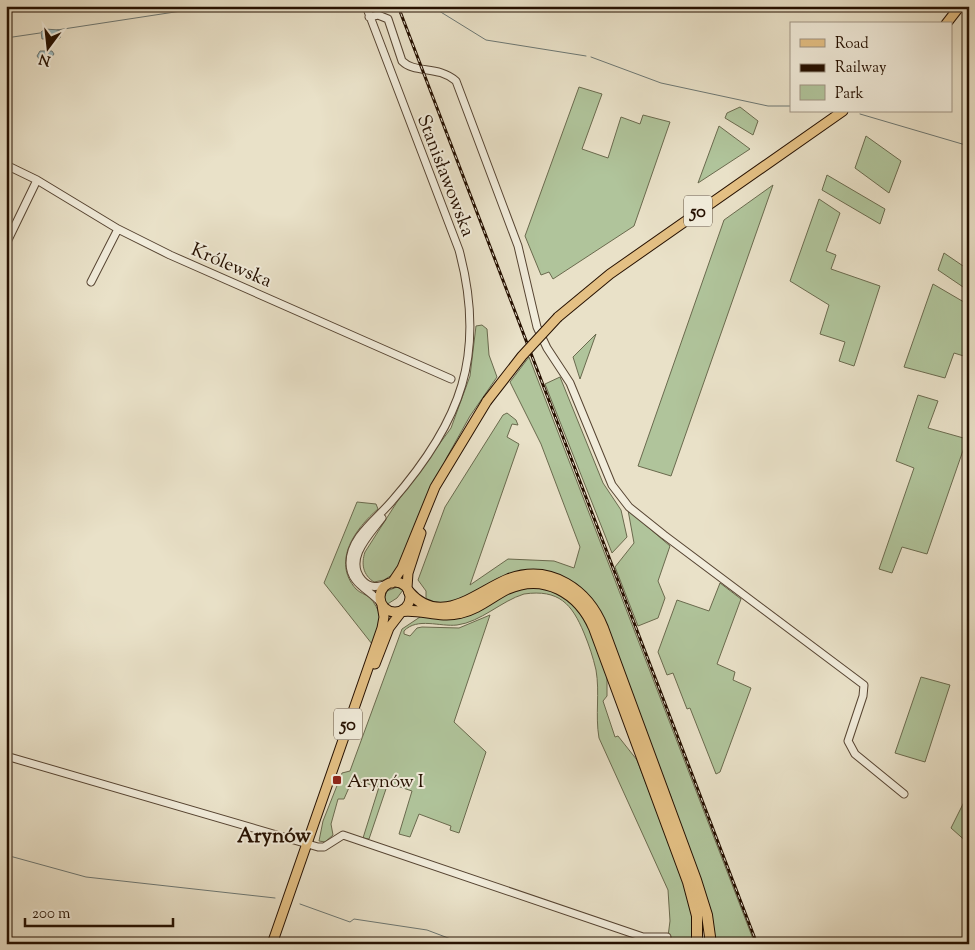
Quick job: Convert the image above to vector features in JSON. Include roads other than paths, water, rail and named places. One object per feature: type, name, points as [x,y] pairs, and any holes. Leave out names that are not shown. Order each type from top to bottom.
[{"type":"highway","points":[[408,590],[418,599],[430,605],[455,606],[472,600],[508,580],[533,575],[563,581],[584,596],[596,612],[603,628],[702,898],[711,944]]},
{"type":"highway","points":[[402,611],[413,610],[440,615],[456,614],[478,606],[513,587],[530,583],[542,583],[559,588],[580,603],[594,628],[688,882],[696,908],[697,944]]},
{"type":"highway","points":[[702,898],[704,944]]},
{"type":"main road","points":[[948,21],[958,6]]},
{"type":"main road","points":[[948,21],[965,6]]},
{"type":"main road","name":"50","points":[[272,944],[308,844],[311,827],[384,623],[381,604],[382,590],[402,568],[435,487],[487,400],[522,356],[558,317],[617,268],[842,112]]},
{"type":"main road","name":"50","points":[[308,844],[314,834],[387,633],[410,602],[408,573],[419,539],[455,452]]},
{"type":"main road","points":[[389,583],[402,584],[408,590]]},
{"type":"main road","points":[[381,604],[390,612],[402,611]]},
{"type":"street","name":"Stanisławowska","points":[[366,6],[458,250],[470,298],[471,320],[468,362],[459,396],[444,430],[421,465],[392,502]]},
{"type":"street","points":[[369,17],[378,15],[388,19],[402,61],[407,66],[447,73],[456,81],[518,246],[537,327],[547,348],[570,383],[612,485],[629,507],[664,535],[864,685],[863,696],[848,741],[855,754],[904,794]]},
{"type":"street","name":"Królewska","points":[[6,165],[37,180],[118,229],[170,255],[451,380]]},
{"type":"street","points":[[6,244],[37,180]]},
{"type":"street","points":[[92,282],[118,229]]},
{"type":"street","points":[[389,583],[376,587],[368,585],[358,574],[356,561],[361,546],[392,502]]},
{"type":"street","points":[[381,604],[356,581],[350,568],[350,559],[360,537],[392,502]]},
{"type":"street","points":[[6,756],[308,844],[324,847],[343,835],[643,937],[667,937]]},
{"type":"water","points":[[45,29],[59,30],[61,33],[60,38],[42,39],[41,32]]},
{"type":"water","points":[[40,51],[52,51],[54,54],[50,59],[40,60],[37,56]]},
{"type":"waterway","points":[[57,30],[214,6]]},
{"type":"waterway","points":[[431,6],[486,40],[586,56]]},
{"type":"waterway","points":[[6,38],[40,33]]},
{"type":"waterway","points":[[591,57],[661,83],[768,106],[790,106]]},
{"type":"waterway","points":[[860,114],[969,146]]},
{"type":"waterway","points":[[6,855],[86,877],[275,898]]},
{"type":"waterway","points":[[300,904],[350,922],[354,919],[427,930],[464,944]]},
{"type":"railway","points":[[398,6],[757,944]]},
{"type":"place","name":"Arynów I","points":[[337,780]]},
{"type":"district","name":"Arynów","points":[[274,835]]}]
